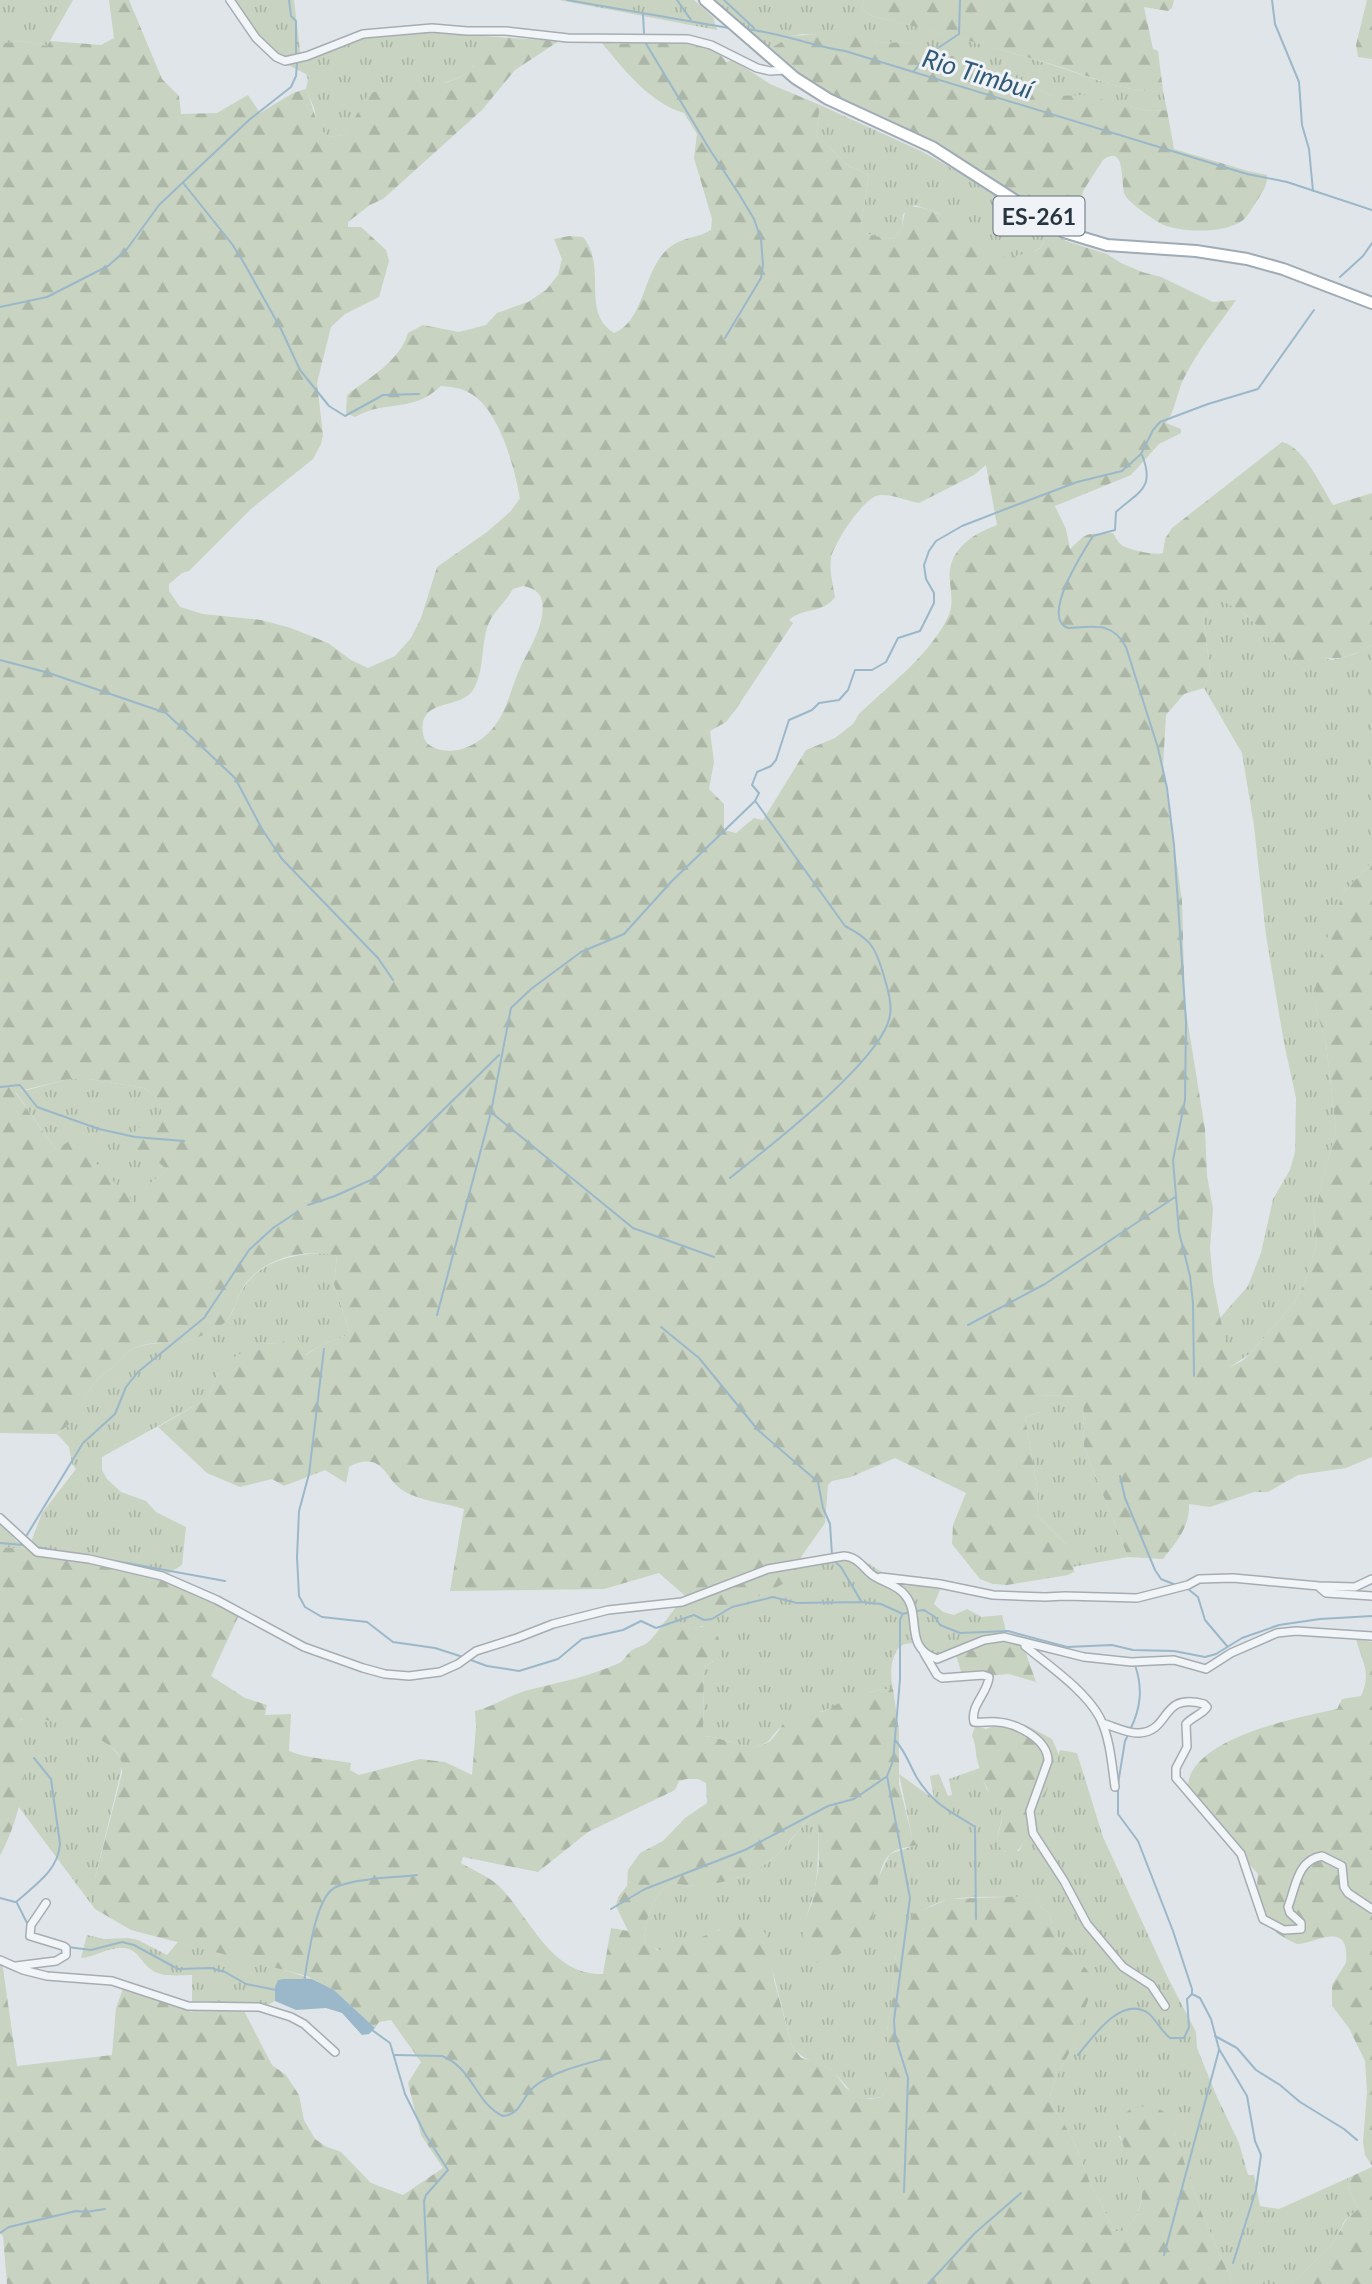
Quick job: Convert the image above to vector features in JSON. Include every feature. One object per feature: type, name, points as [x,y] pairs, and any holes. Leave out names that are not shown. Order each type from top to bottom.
[{"type":"main road","name":"ES-261","points":[[705,0],[786,70],[828,100],[932,147],[1064,232],[1108,245],[1196,251],[1247,259],[1283,269],[1372,303]]},
{"type":"street","points":[[230,0],[257,38],[276,57],[285,61],[307,56],[363,34],[432,28],[467,32],[506,31],[568,38],[688,39],[711,45],[757,68],[770,72],[786,70]]},
{"type":"street","points":[[0,1518],[37,1552],[103,1562],[162,1576],[217,1600],[304,1647],[363,1668],[385,1674],[409,1676],[440,1672],[458,1664],[476,1651],[553,1624],[608,1611],[682,1602],[760,1572],[792,1564],[851,1557],[873,1575],[900,1590],[908,1599],[915,1636],[937,1675],[942,1678],[983,1675],[989,1677],[989,1683],[974,1710],[974,1722],[1010,1725],[1042,1744],[1048,1761],[1030,1811],[1033,1833],[1087,1923],[1124,1967],[1155,1989],[1165,2006]]},
{"type":"street","points":[[873,1575],[993,1595],[1137,1598],[1188,1585],[1199,1579],[1233,1578],[1355,1587],[1372,1579]]},
{"type":"street","points":[[1319,1586],[1326,1593],[1372,1596]]},
{"type":"street","points":[[921,1649],[937,1659],[991,1638],[1010,1638],[1084,1657],[1131,1662],[1174,1660],[1206,1669],[1231,1653],[1277,1633],[1296,1631],[1372,1636]]},
{"type":"street","points":[[1022,1643],[1084,1696],[1102,1723],[1115,1787]]},
{"type":"street","points":[[1102,1723],[1142,1733],[1159,1724],[1176,1703],[1184,1701],[1204,1704],[1207,1707],[1205,1710],[1186,1724],[1187,1746],[1175,1768],[1176,1778],[1241,1854],[1263,1919],[1283,1930],[1301,1928],[1301,1923],[1287,1907],[1303,1866],[1322,1856],[1342,1866],[1348,1893],[1372,1909]]},
{"type":"street","points":[[16,1966],[56,1961],[66,1955],[66,1948],[63,1946],[30,1936],[31,1925],[46,1903]]},
{"type":"street","points":[[0,1960],[47,1976],[112,1981],[188,2006],[258,2007],[304,2024],[335,2052]]},
{"type":"green space","points":[[0,0],[73,0],[47,46],[25,41],[0,43]]},
{"type":"green space","points":[[109,0],[129,0],[162,79],[179,96],[181,114],[217,113],[248,95],[260,113],[293,93],[306,89],[317,121],[328,137],[345,135],[369,93],[448,82],[462,76],[473,67],[483,36],[559,41],[515,70],[482,110],[383,199],[370,205],[348,222],[348,227],[361,227],[386,250],[389,261],[379,297],[345,314],[331,327],[317,383],[323,435],[321,444],[313,459],[251,509],[189,571],[182,573],[169,584],[169,591],[180,607],[203,614],[261,620],[291,628],[328,643],[351,660],[368,668],[395,656],[411,638],[421,618],[437,567],[487,532],[511,511],[520,498],[510,456],[498,427],[483,403],[469,393],[458,388],[441,386],[419,400],[377,408],[355,417],[346,413],[347,395],[383,368],[398,352],[408,333],[423,325],[459,332],[486,325],[497,313],[528,302],[546,290],[558,275],[562,259],[554,239],[583,237],[594,262],[598,313],[604,324],[614,333],[632,317],[661,256],[675,244],[711,230],[712,219],[694,158],[697,134],[684,113],[648,93],[601,42],[617,44],[669,40],[701,44],[715,50],[726,62],[733,60],[770,84],[820,105],[816,135],[849,166],[869,175],[861,225],[865,233],[887,239],[895,238],[902,226],[906,207],[918,207],[931,210],[959,225],[1008,259],[1037,250],[1045,240],[1047,231],[1066,241],[1107,254],[1142,272],[1161,277],[1213,302],[1236,300],[1202,348],[1182,383],[1166,423],[1181,429],[1181,433],[1159,444],[1131,475],[1055,506],[1066,529],[1070,549],[1089,534],[1113,533],[1127,548],[1160,554],[1163,553],[1165,539],[1172,528],[1282,442],[1290,445],[1305,459],[1333,505],[1372,493],[1372,645],[1345,657],[1317,657],[1310,664],[1297,665],[1243,612],[1221,600],[1203,616],[1210,670],[1204,688],[1184,694],[1166,715],[1163,766],[1182,901],[1185,1006],[1205,1129],[1207,1176],[1213,1209],[1210,1248],[1213,1281],[1230,1367],[1251,1353],[1294,1303],[1306,1280],[1317,1242],[1314,1214],[1336,1130],[1326,1043],[1315,1006],[1317,967],[1343,893],[1372,862],[1372,1457],[1346,1468],[1298,1475],[1268,1492],[1254,1492],[1210,1507],[1189,1504],[1185,1527],[1163,1559],[1128,1557],[1084,1447],[1083,1397],[1042,1395],[1041,1412],[1025,1417],[1038,1492],[1037,1515],[1067,1545],[1074,1572],[1068,1575],[1007,1585],[980,1579],[952,1544],[953,1525],[966,1493],[895,1458],[851,1477],[832,1481],[828,1485],[825,1523],[801,1557],[806,1560],[784,1583],[734,1608],[712,1612],[698,1607],[659,1573],[604,1589],[450,1591],[464,1509],[409,1494],[398,1487],[379,1466],[368,1462],[349,1467],[346,1483],[325,1470],[284,1486],[272,1479],[240,1487],[207,1473],[158,1427],[205,1400],[219,1370],[231,1359],[258,1344],[281,1343],[295,1332],[306,1355],[323,1344],[350,1334],[334,1284],[337,1256],[312,1253],[286,1257],[262,1268],[244,1286],[230,1316],[215,1330],[180,1343],[148,1344],[128,1351],[96,1381],[72,1422],[57,1434],[0,1433],[0,43],[25,41],[47,46],[50,41],[101,45],[114,38]],"holes":[[[986,465],[997,525],[970,539],[952,561],[950,610],[934,640],[914,663],[859,714],[853,724],[835,738],[806,750],[763,820],[754,818],[736,833],[724,830],[724,804],[709,789],[714,762],[710,731],[726,722],[736,709],[793,623],[789,620],[800,613],[825,606],[835,597],[831,558],[849,524],[863,506],[876,496],[891,496],[919,503],[974,475]],[[523,586],[535,590],[541,598],[543,609],[536,635],[500,718],[483,738],[466,747],[448,751],[431,746],[423,734],[423,722],[427,714],[467,696],[473,690],[479,676],[489,622],[513,589]],[[69,1079],[89,1079],[144,1088],[158,1101],[161,1119],[137,1130],[131,1140],[131,1146],[134,1153],[158,1162],[167,1170],[147,1186],[135,1203],[72,1139],[56,1150],[15,1092]]]},
{"type":"green space","points":[[233,0],[294,0],[301,59],[343,42],[388,33],[483,36],[474,65],[464,75],[424,87],[370,93],[345,135],[328,137],[318,127],[306,89],[306,74],[286,64],[243,17]]},
{"type":"green space","points":[[559,0],[694,0],[713,17],[717,30]]},
{"type":"green space","points":[[710,0],[864,0],[861,8],[871,16],[982,44],[1119,86],[1163,91],[1167,110],[1133,108],[1085,96],[1053,96],[983,65],[908,43],[878,42],[834,33],[802,34],[791,36],[768,50]]},
{"type":"green space","points":[[864,0],[1174,0],[1168,11],[1144,7],[1153,49],[1158,51],[1163,91],[1121,87],[1054,65],[871,16],[861,8]]},
{"type":"green space","points":[[1367,0],[1372,0],[1372,59],[1358,57],[1356,45]]},
{"type":"green space","points":[[834,33],[923,47],[983,65],[1053,96],[1085,95],[1133,108],[1167,110],[1174,149],[1267,175],[1266,185],[1249,213],[1239,223],[1207,230],[1172,228],[1155,220],[1127,198],[1119,161],[1111,156],[1103,160],[1083,191],[1073,234],[978,171],[812,86],[768,50],[791,36]]},
{"type":"green space","points":[[820,105],[923,152],[981,185],[1047,231],[1042,245],[1034,252],[1009,260],[938,213],[915,205],[903,214],[902,226],[895,238],[887,239],[865,233],[861,225],[869,175],[849,166],[816,135]]},
{"type":"green space","points":[[1221,599],[1243,612],[1297,665],[1317,656],[1332,660],[1355,654],[1372,645],[1372,862],[1343,893],[1315,1006],[1326,1043],[1336,1130],[1314,1214],[1317,1242],[1306,1280],[1294,1303],[1251,1353],[1230,1367],[1219,1319],[1248,1286],[1261,1253],[1273,1199],[1290,1170],[1295,1152],[1296,1098],[1266,935],[1254,826],[1242,753],[1204,688],[1210,670],[1203,616]]},
{"type":"green space","points":[[69,1079],[89,1079],[144,1088],[155,1097],[160,1106],[162,1119],[142,1127],[158,1162],[167,1170],[147,1186],[135,1204],[72,1140],[56,1150],[15,1091]]},
{"type":"green space","points":[[325,1253],[337,1256],[334,1284],[350,1334],[323,1344],[305,1355],[295,1333],[281,1343],[258,1344],[219,1370],[205,1400],[102,1457],[102,1470],[121,1492],[146,1501],[156,1512],[186,1527],[182,1565],[164,1576],[29,1549],[0,1547],[0,1518],[16,1541],[29,1548],[42,1513],[76,1469],[72,1464],[69,1447],[57,1434],[75,1417],[96,1381],[128,1351],[160,1343],[180,1343],[215,1330],[229,1318],[243,1288],[262,1269],[285,1259]]},
{"type":"green space","points":[[1041,1395],[1083,1397],[1084,1447],[1128,1557],[1072,1567],[1067,1545],[1037,1515],[1038,1492],[1025,1417],[1041,1412]]},
{"type":"green space","points":[[0,1547],[29,1549],[164,1576],[239,1615],[211,1676],[245,1698],[267,1705],[265,1715],[291,1714],[289,1751],[351,1763],[350,1770],[359,1775],[420,1759],[445,1762],[472,1775],[475,1711],[525,1691],[606,1669],[648,1642],[657,1632],[711,1627],[718,1637],[721,1656],[704,1667],[703,1736],[757,1746],[772,1739],[788,1717],[807,1712],[822,1712],[853,1696],[893,1689],[899,1730],[899,1784],[912,1837],[917,1845],[893,1852],[884,1862],[873,1919],[862,1940],[828,1961],[806,1961],[802,1944],[804,1921],[812,1903],[819,1865],[818,1810],[778,1854],[755,1870],[713,1884],[670,1883],[658,1895],[651,1909],[644,1942],[657,1950],[675,1948],[741,1921],[758,1922],[768,1938],[774,1980],[792,2046],[801,2058],[817,2062],[834,2072],[846,2088],[870,2099],[882,2097],[887,2087],[887,2031],[894,1967],[896,1954],[913,1914],[949,1899],[1036,1896],[1041,1907],[1050,1915],[1053,1931],[1093,1977],[1092,1988],[1073,2046],[1055,2079],[1050,2097],[1074,2141],[1090,2183],[1115,2231],[1124,2231],[1136,2216],[1141,2203],[1141,2190],[1121,2137],[1118,2121],[1130,2109],[1150,2105],[1163,2111],[1174,2131],[1200,2209],[1233,2284],[7,2284],[3,2236],[0,2233],[0,1962],[17,2066],[112,2055],[116,2008],[123,1989],[128,1987],[194,2013],[243,2009],[272,2065],[286,2075],[299,2095],[304,2120],[315,2139],[341,2152],[371,2183],[403,2195],[443,2168],[421,2135],[408,2083],[421,2062],[391,2020],[379,2022],[375,2028],[334,1990],[307,1976],[131,1930],[95,1909],[95,1879],[122,1773],[120,1757],[109,1745],[79,1730],[51,1721],[28,1717],[21,1719],[23,1783],[15,1821],[0,1856]],"holes":[[[698,1779],[706,1783],[707,1803],[685,1818],[663,1841],[640,1853],[628,1870],[627,1886],[618,1897],[616,1906],[628,1931],[611,1928],[603,1974],[585,1972],[555,1955],[499,1886],[461,1863],[463,1857],[538,1872],[588,1832],[675,1790],[679,1781]]]},
{"type":"green space","points":[[856,1556],[885,1574],[929,1578],[942,1585],[934,1604],[943,1612],[954,1615],[967,1609],[982,1617],[1002,1615],[1008,1640],[946,1659],[920,1645],[907,1644],[896,1651],[893,1658],[893,1689],[867,1693],[824,1711],[799,1716],[761,1745],[749,1746],[703,1736],[704,1667],[714,1661],[703,1626],[657,1632],[679,1603],[692,1601],[734,1608],[772,1590],[806,1560]]},
{"type":"green space","points":[[1356,1639],[1372,1642],[1372,2166],[1365,2155],[1363,2142],[1367,2092],[1365,2061],[1349,2028],[1332,2006],[1332,1985],[1346,1963],[1343,1941],[1330,1937],[1297,1944],[1275,1932],[1259,1908],[1258,1874],[1183,1788],[1188,1785],[1194,1769],[1208,1754],[1227,1742],[1274,1724],[1337,1709],[1342,1699],[1361,1696],[1366,1673]]},
{"type":"green space","points":[[994,1640],[1006,1640],[1024,1648],[1036,1682],[1009,1674],[963,1678],[956,1655]]},
{"type":"green space","points":[[23,1716],[55,1722],[92,1735],[111,1747],[123,1763],[95,1879],[95,1909],[18,1806],[24,1771],[19,1725]]},
{"type":"green space","points":[[1004,1722],[1026,1725],[1052,1739],[1059,1755],[1034,1824],[1020,1848],[1013,1854],[1005,1851],[998,1843],[1002,1812],[984,1780],[972,1736],[975,1726],[986,1729]]},
{"type":"green space","points":[[1060,1750],[1077,1753],[1103,1837],[1196,2032],[1197,2048],[1239,2143],[1248,2175],[1254,2175],[1260,2206],[1279,2209],[1348,2178],[1350,2192],[1358,2209],[1345,2220],[1333,2244],[1291,2284],[1233,2284],[1200,2209],[1174,2131],[1119,2136],[1137,2173],[1141,2196],[1140,2208],[1134,2219],[1124,2231],[1115,2231],[1090,2183],[1074,2141],[1050,2097],[1055,2079],[1073,2046],[1092,1977],[1053,1931],[1050,1915],[1041,1907],[1036,1896],[959,1898],[938,1903],[913,1915],[896,1954],[887,2031],[887,2087],[882,2097],[857,2096],[833,2072],[806,2059],[792,2046],[770,1961],[720,1929],[699,1941],[675,1949],[659,1950],[644,1942],[651,1909],[658,1895],[670,1883],[713,1884],[755,1870],[778,1854],[819,1809],[816,1880],[804,1921],[856,1944],[867,1931],[878,1880],[890,1854],[916,1845],[899,1774],[934,1799],[930,1776],[939,1774],[948,1796],[952,1795],[949,1779],[980,1768],[986,1788],[1002,1811],[998,1842],[1005,1852],[1019,1851],[1036,1818]]},
{"type":"green space","points":[[87,1935],[104,1939],[138,1940],[167,1955],[178,1942],[312,1979],[283,1979],[275,1987],[275,2001],[254,2012],[243,2009],[194,2013],[192,1975],[158,1973],[149,1968],[135,1952],[123,1948],[81,1958]]},
{"type":"green space","points":[[1372,2167],[1372,2284],[1291,2284],[1333,2244],[1346,2220],[1358,2209],[1350,2192],[1348,2178]]},
{"type":"water","points":[[312,1979],[334,1990],[375,2028],[369,2034],[362,2035],[342,2013],[326,2008],[296,2010],[275,2001],[275,1987],[278,1980]]},
{"type":"waterway","points":[[289,0],[291,16],[296,21],[296,54]]},
{"type":"waterway","name":"Rio Timbuí","points":[[567,0],[729,28]]},
{"type":"waterway","points":[[677,0],[691,20]]},
{"type":"waterway","points":[[724,0],[754,28]]},
{"type":"waterway","points":[[914,71],[926,56],[959,34],[960,0]]},
{"type":"waterway","points":[[1272,0],[1275,24],[1299,82],[1302,125],[1309,149],[1313,191]]},
{"type":"waterway","points":[[643,14],[644,33]]},
{"type":"waterway","name":"Rio Timbuí","points":[[745,29],[845,51],[1247,174],[1287,182],[1372,210]]},
{"type":"waterway","points":[[645,42],[754,219],[761,239],[761,278],[725,338]]},
{"type":"waterway","points":[[0,307],[47,297],[108,266],[127,249],[159,205],[249,120],[291,87],[296,76],[297,63]]},
{"type":"waterway","points":[[184,184],[232,244],[281,329],[300,370],[329,406],[345,416],[383,395],[419,394]]},
{"type":"waterway","points":[[1340,277],[1363,256],[1372,243]]},
{"type":"waterway","points":[[437,1315],[491,1112],[511,1008],[531,989],[581,952],[624,934],[672,881],[755,801],[759,793],[752,785],[757,772],[771,766],[776,760],[789,720],[812,710],[819,703],[839,700],[848,690],[855,670],[872,670],[886,662],[898,638],[920,631],[934,603],[934,593],[926,579],[924,565],[936,541],[962,526],[1077,482],[1122,471],[1141,454],[1160,422],[1258,389],[1314,310]]},
{"type":"waterway","points":[[1142,455],[1147,476],[1142,489],[1116,512],[1115,530],[1093,536],[1066,584],[1059,612],[1061,622],[1068,628],[1102,627],[1115,633],[1126,647],[1158,748],[1167,788],[1174,845],[1186,1021],[1185,1100],[1173,1160],[1179,1232],[1190,1276],[1193,1303],[1194,1376]]},
{"type":"waterway","points":[[0,660],[49,673],[166,713],[235,778],[262,829],[282,859],[378,958],[393,980]]},
{"type":"waterway","points":[[730,1178],[795,1125],[846,1078],[868,1055],[883,1033],[890,1015],[888,989],[874,950],[866,939],[845,926],[756,802]]},
{"type":"waterway","points":[[308,1205],[373,1179],[499,1055]]},
{"type":"waterway","points":[[0,1087],[20,1085],[37,1107],[99,1129],[135,1137],[184,1141]]},
{"type":"waterway","points":[[492,1113],[633,1228],[714,1257]]},
{"type":"waterway","points":[[968,1325],[1045,1284],[1175,1197]]},
{"type":"waterway","points":[[25,1538],[83,1443],[115,1414],[126,1387],[138,1372],[204,1318],[249,1250],[273,1228],[297,1212]]},
{"type":"waterway","points":[[661,1327],[699,1358],[758,1430],[818,1482],[823,1508],[830,1524],[832,1555]]},
{"type":"waterway","points":[[324,1349],[309,1474],[299,1511],[299,1596],[305,1607],[322,1617],[367,1622],[393,1642],[435,1648],[463,1657]]},
{"type":"waterway","points":[[1120,1476],[1125,1498],[1155,1570],[1161,1579],[1176,1585]]},
{"type":"waterway","points":[[0,1543],[24,1545]]},
{"type":"waterway","points":[[37,1547],[69,1553]]},
{"type":"waterway","points":[[99,1558],[225,1581]]},
{"type":"waterway","points":[[833,1560],[841,1567],[861,1601]]},
{"type":"waterway","points":[[1188,1589],[1198,1597],[1205,1620],[1227,1646]]},
{"type":"waterway","points":[[468,1659],[487,1666],[519,1671],[558,1659],[582,1639],[623,1630],[641,1621],[656,1628],[694,1615],[704,1620],[712,1619],[732,1607],[773,1597],[797,1603],[881,1604],[903,1614],[910,1612]]},
{"type":"waterway","points":[[916,1611],[924,1610],[935,1617],[940,1625],[960,1633],[1008,1631],[1067,1647],[1112,1645],[1133,1650],[1174,1651],[1205,1657],[1216,1654],[1242,1638],[1279,1625],[1372,1616]]},
{"type":"waterway","points":[[902,1615],[893,1761],[887,1776],[910,1898],[894,2020],[895,2036],[908,2078],[904,2192]]},
{"type":"waterway","points":[[1130,1730],[1140,1698],[1135,1665]]},
{"type":"waterway","points":[[1118,1784],[1128,1735]]},
{"type":"waterway","points":[[895,1740],[930,1795],[943,1807],[975,1827],[976,1919]]},
{"type":"waterway","points":[[16,1902],[50,1870],[60,1844],[51,1779],[34,1758]]},
{"type":"waterway","points":[[611,1909],[645,1889],[745,1850],[828,1806],[854,1799],[886,1777]]},
{"type":"waterway","points":[[1078,2055],[1108,2020],[1128,2009],[1148,2013],[1170,2038],[1184,2038],[1189,2027],[1187,1999],[1192,1994],[1192,1989],[1138,1841],[1118,1814],[1118,1790]]},
{"type":"waterway","points":[[304,1982],[318,1915],[329,1893],[336,1887],[354,1882],[417,1875]]},
{"type":"waterway","points":[[0,1898],[15,1902]]},
{"type":"waterway","points":[[17,1903],[27,1923]]},
{"type":"waterway","points":[[39,1935],[53,1940]]},
{"type":"waterway","points":[[68,1947],[91,1950],[122,1942],[134,1945],[178,1969],[211,1968],[225,1972],[246,1984],[276,1990]]},
{"type":"waterway","points":[[1192,1994],[1200,1998],[1211,2019],[1219,2049],[1247,2096],[1255,2141],[1261,2155],[1256,2190],[1233,2263]]},
{"type":"waterway","points":[[372,2030],[390,2043],[405,2094],[425,2134],[448,2170],[424,2201],[428,2284]]},
{"type":"waterway","points":[[1215,2036],[1237,2048],[1256,2070],[1357,2140]]},
{"type":"waterway","points":[[1164,2255],[1219,2050]]},
{"type":"waterway","points":[[395,2055],[442,2056],[452,2061],[486,2103],[503,2116],[518,2109],[531,2090],[542,2081],[603,2059]]},
{"type":"waterway","points":[[928,2284],[975,2233],[1021,2193]]},
{"type":"waterway","points":[[0,2233],[9,2227],[76,2211],[105,2209]]}]
